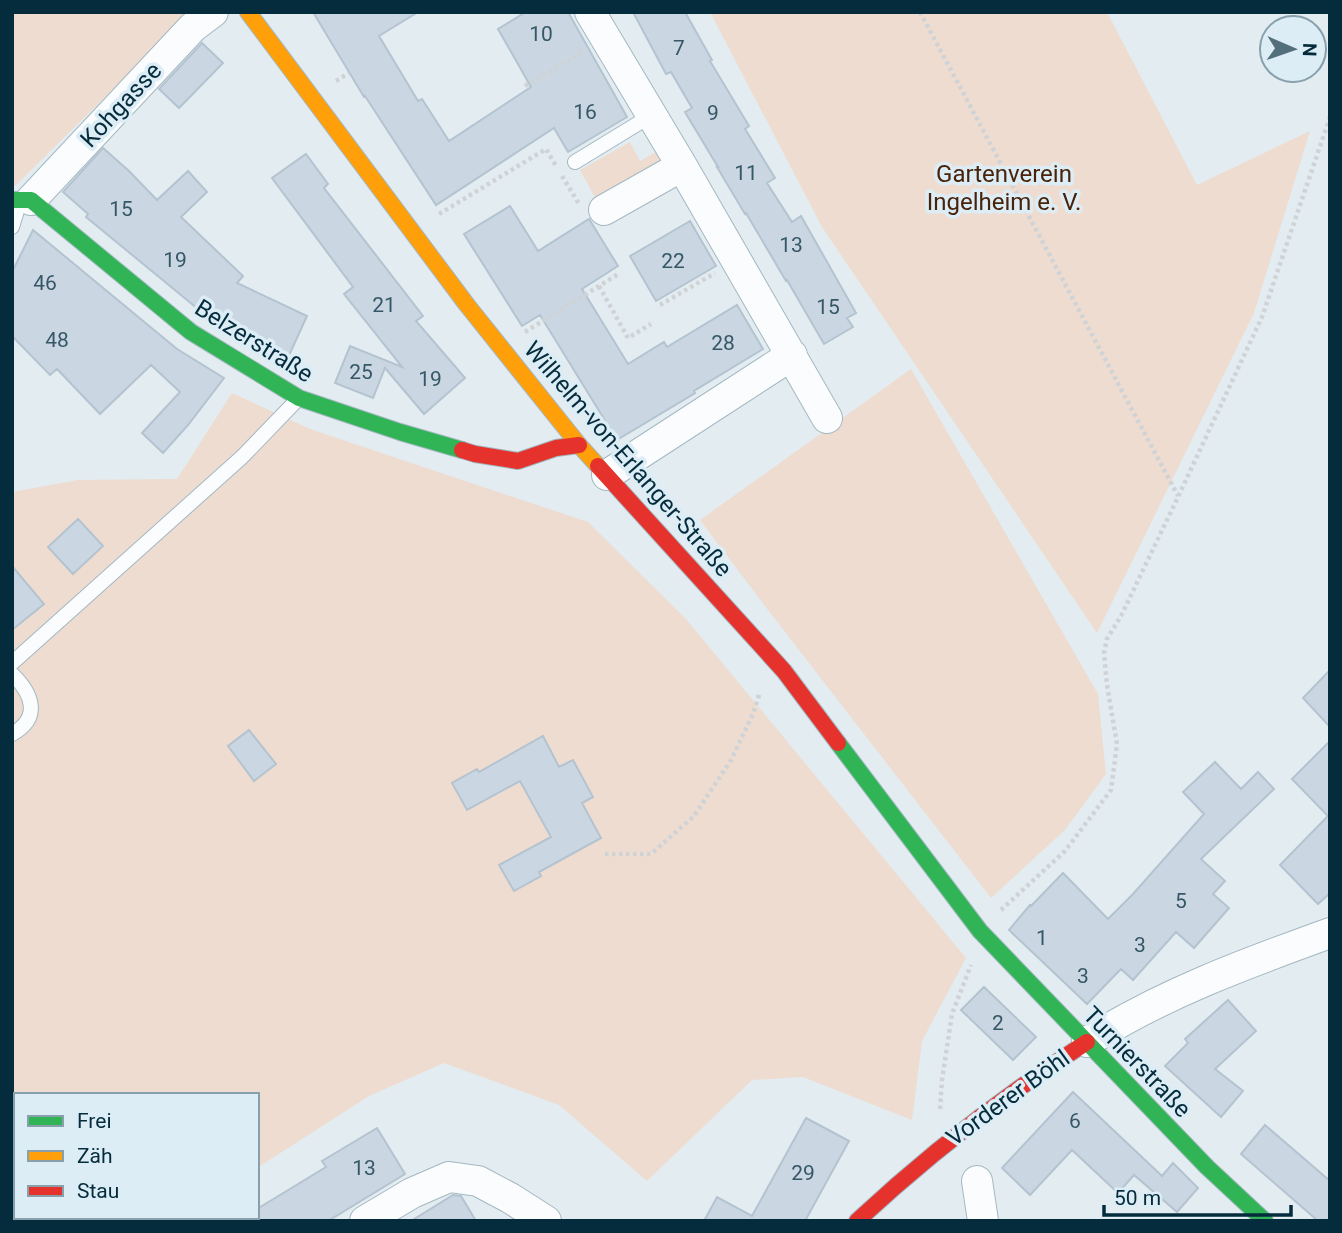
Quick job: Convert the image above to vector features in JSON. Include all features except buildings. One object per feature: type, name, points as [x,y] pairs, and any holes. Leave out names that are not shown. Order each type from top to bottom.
[{"type":"main road","name":"Wilhelm-von-Erlanger-Straße","points":[[248,12],[447,280],[501,348],[579,445],[784,671],[979,931]]},
{"type":"main road","name":"Belzerstraße","points":[[21,200],[191,332],[299,398],[475,454],[519,461],[556,448],[579,445]]},
{"type":"main road","name":"Turnierstraße","points":[[979,931],[1207,1167],[1265,1221]]},
{"type":"main road","name":"Vorderer Böhl","points":[[858,1221],[898,1182],[938,1149],[1040,1072],[1087,1042]]},
{"type":"street","name":"Kohgasse","points":[[21,200],[193,27],[213,12]]},
{"type":"street","points":[[590,12],[827,418]]},
{"type":"street","points":[[591,207],[682,166]]},
{"type":"street","points":[[607,475],[792,355]]},
{"type":"street","name":"Vorderer Böhl","points":[[1087,1042],[1190,987],[1330,933]]},
{"type":"street","points":[[365,1221],[412,1193],[449,1177],[478,1181],[545,1221]]},
{"type":"street","points":[[977,1181],[983,1221]]},
{"type":"lane","points":[[576,162],[652,115]]},
{"type":"lane","points":[[12,227],[21,200]]},
{"type":"lane","points":[[12,663],[242,457],[299,398]]},
{"type":"lane","points":[[12,674],[22,683],[31,699],[30,718],[24,728],[12,734]]},
{"type":"path","points":[[920,12],[1178,497]]},
{"type":"path","points":[[525,86],[606,37]]},
{"type":"path","points":[[938,1149],[942,1080],[952,1014],[974,958],[979,931],[1065,851],[1111,790],[1118,744],[1107,685],[1104,653],[1107,639],[1121,616],[1262,317],[1330,117]]},
{"type":"path","points":[[411,231],[546,149],[591,207]]},
{"type":"path","points":[[660,305],[737,261]]},
{"type":"path","points":[[501,348],[620,273]]},
{"type":"path","points":[[599,286],[628,338],[650,324]]},
{"type":"path","points":[[605,854],[651,855],[694,816],[731,760],[752,714],[772,658]]},
{"type":"green space","points":[[12,12],[191,12],[12,186]]},
{"type":"green space","name":"Gartenverein Ingelheim e. V.","points":[[710,12],[1107,12],[1197,185],[1310,131],[1254,313],[1097,633],[822,227]]},
{"type":"green space","points":[[630,142],[640,161],[661,149],[668,163],[598,203],[580,170]]},
{"type":"green space","points":[[911,369],[1098,694],[1106,774],[1065,830],[991,898],[700,520]]},
{"type":"green space","points":[[232,393],[310,429],[588,522],[686,619],[966,958],[922,1041],[912,1120],[803,1077],[752,1080],[647,1181],[559,1105],[444,1063],[369,1096],[259,1167],[259,1093],[14,1093],[14,1219],[178,1219],[12,1221],[12,492],[78,480],[177,479]]},
{"type":"traffic: fast","points":[[12,200],[31,200],[191,332],[299,398],[462,450]]},
{"type":"traffic: fast","points":[[838,743],[980,931],[1207,1167],[1265,1221]]},
{"type":"traffic: slow","points":[[248,12],[467,305],[598,466]]},
{"type":"traffic: jam","points":[[462,450],[518,461],[556,448],[579,445]]},
{"type":"traffic: jam","points":[[598,466],[784,671],[838,743]]},
{"type":"traffic: jam","points":[[857,1221],[968,1126],[1087,1042]]}]
